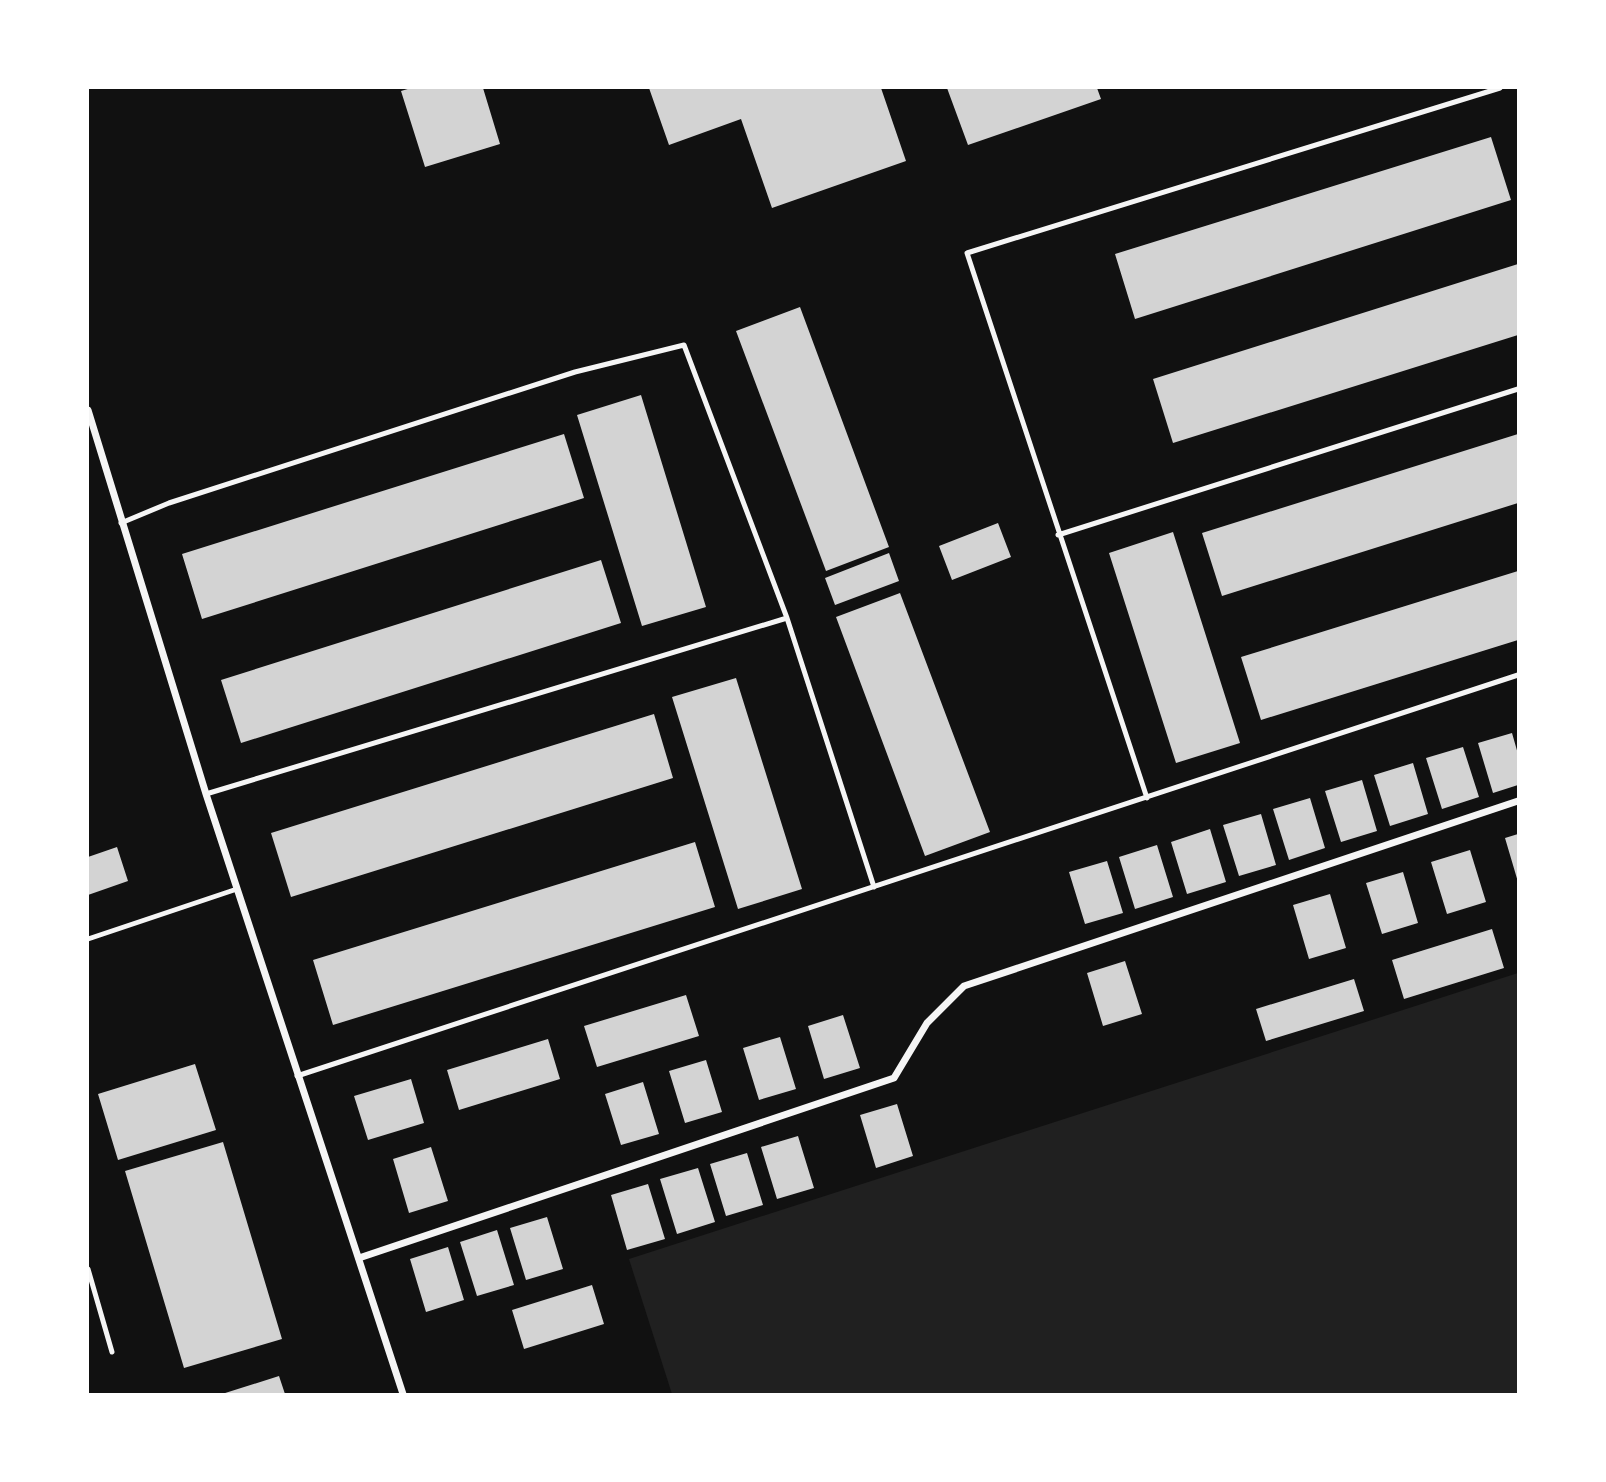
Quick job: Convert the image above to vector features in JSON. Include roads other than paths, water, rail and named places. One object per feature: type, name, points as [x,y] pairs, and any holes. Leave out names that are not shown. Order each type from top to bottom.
[{"type":"street","points":[[88,410],[206,794],[403,1395]]},
{"type":"street","points":[[359,1258],[894,1078],[927,1023],[964,986],[1518,801]]},
{"type":"lane","points":[[1147,798],[967,253],[1500,88]]},
{"type":"lane","points":[[121,523],[183,499],[575,372],[684,345],[787,618],[874,887]]},
{"type":"lane","points":[[1058,535],[1518,388]]},
{"type":"lane","points":[[206,794],[787,618]]},
{"type":"lane","points":[[297,1076],[1518,675]]},
{"type":"lane","points":[[88,939],[237,889]]},
{"type":"lane","points":[[88,1269],[112,1352]]}]
